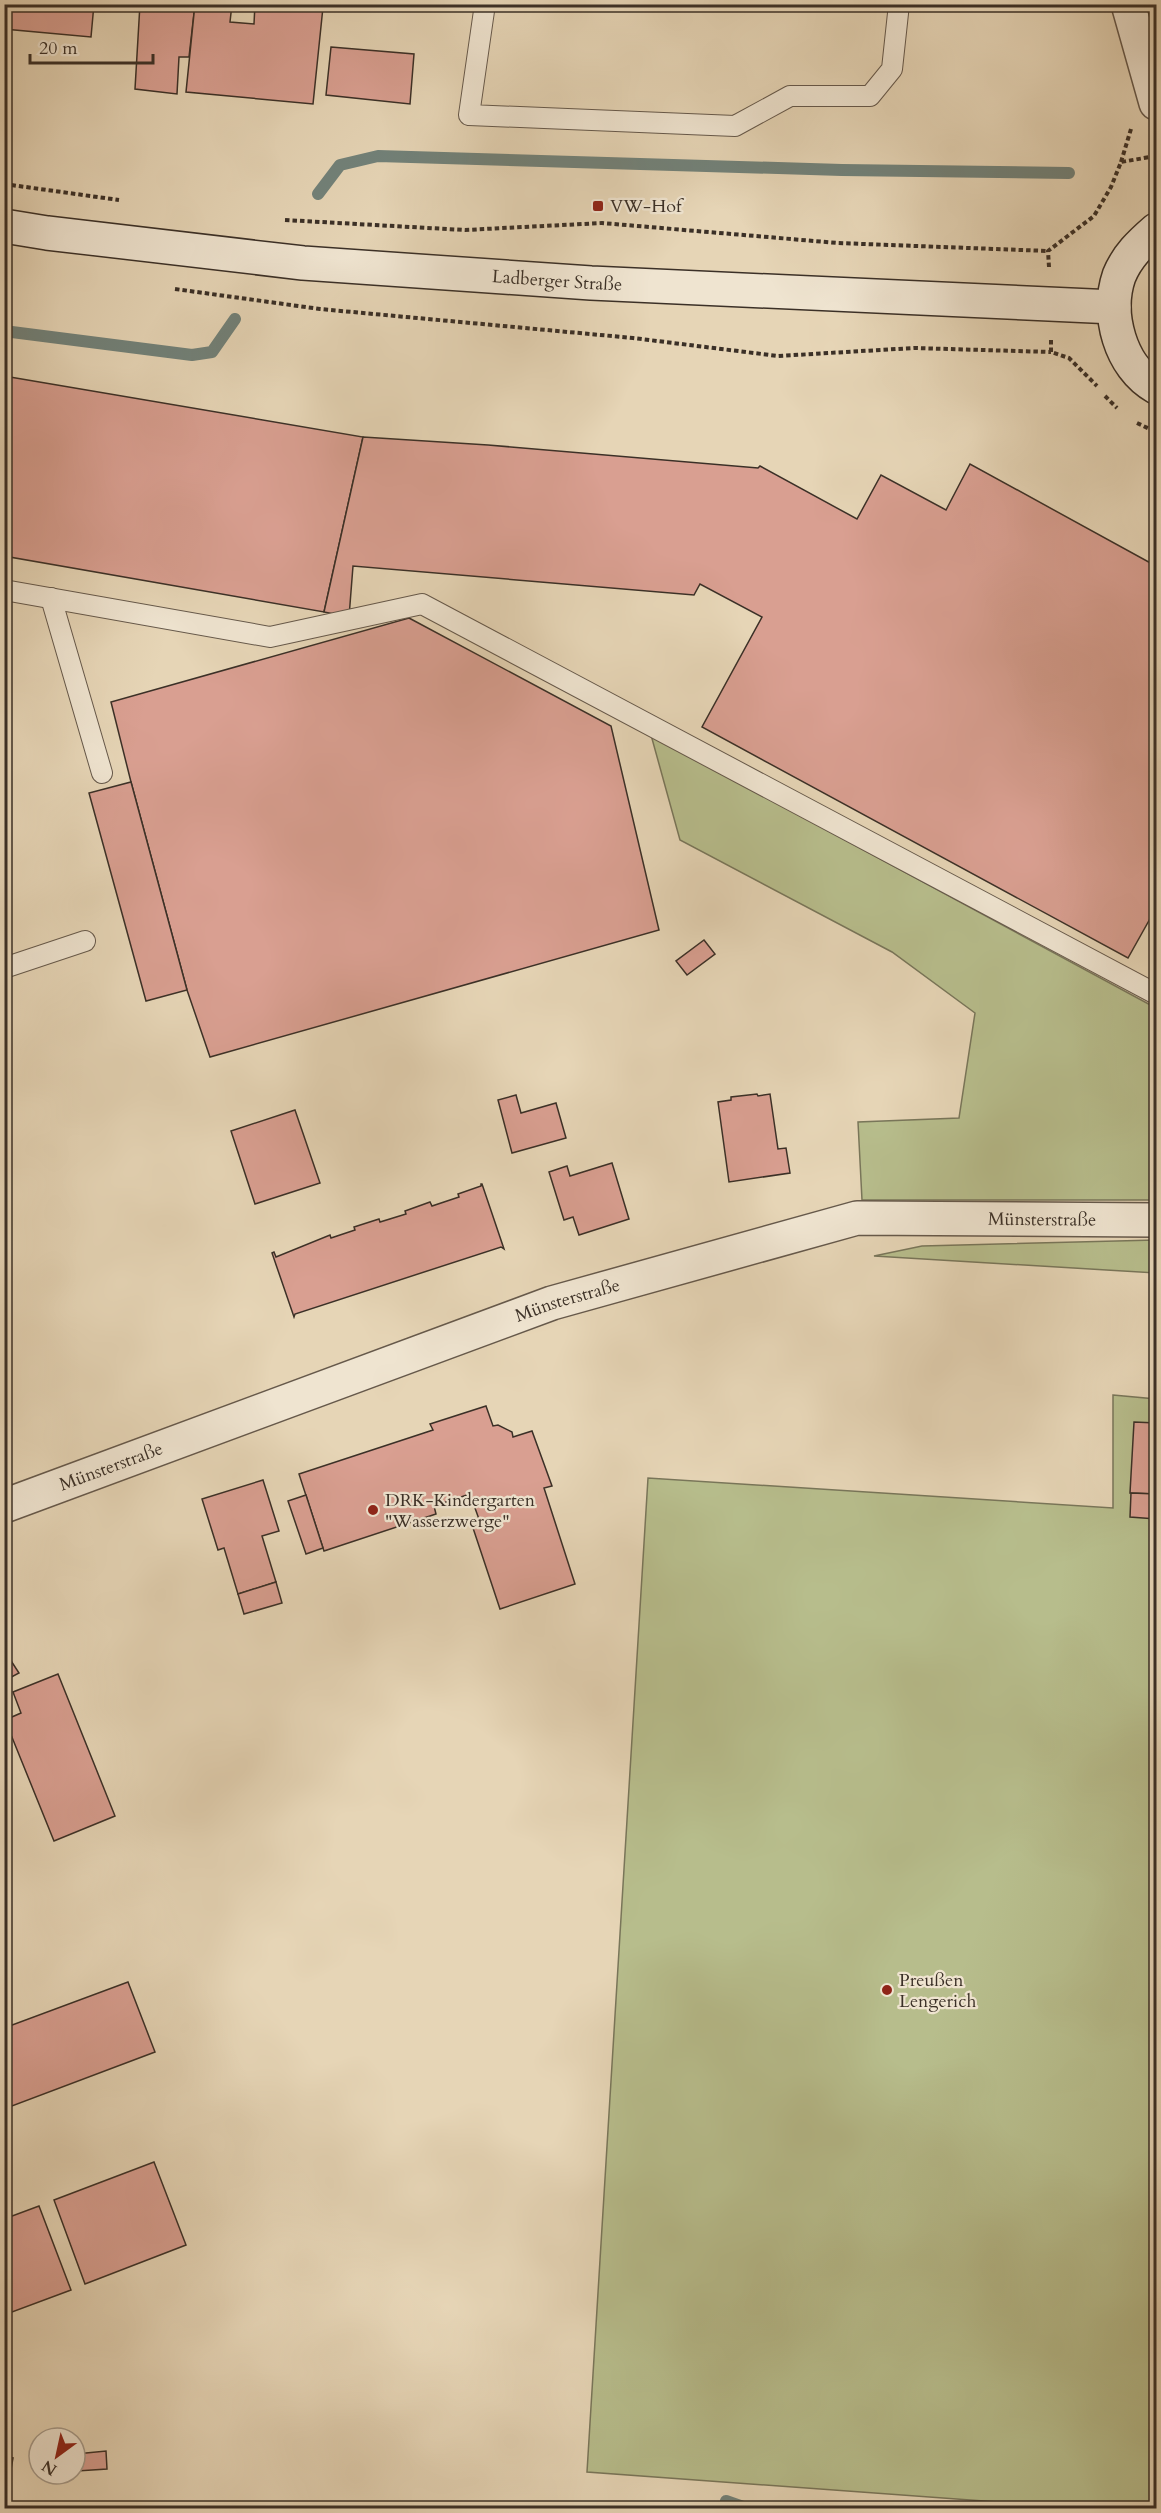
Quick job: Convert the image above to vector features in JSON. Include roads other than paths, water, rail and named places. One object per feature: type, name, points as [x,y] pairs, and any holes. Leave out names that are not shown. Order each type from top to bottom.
[{"type":"street","points":[[1128,4],[1156,103]]},
{"type":"street","name":"Ladberger Straße","points":[[4,226],[59,235],[303,263],[591,283],[1114,308]]},
{"type":"street","points":[[1156,230],[1135,249],[1119,276],[1114,308],[1118,337],[1131,363],[1156,387]]},
{"type":"street","name":"Münsterstraße","points":[[4,1506],[552,1303],[857,1218],[1156,1220]]},
{"type":"lane","points":[[485,4],[470,115],[735,126],[790,96],[870,96],[892,69],[899,4]]},
{"type":"lane","points":[[4,590],[270,637],[422,604],[1156,994]]},
{"type":"lane","points":[[51,598],[102,773]]},
{"type":"lane","points":[[4,968],[85,941]]},
{"type":"waterway","points":[[318,194],[340,165],[378,156],[842,170],[1069,173]]},
{"type":"waterway","points":[[4,331],[192,355],[212,352],[235,319]]},
{"type":"waterway","points":[[726,2501],[746,2508]]},
{"type":"place","name":"VW-Hof","points":[[598,206]]},
{"type":"place","name":"DRK-Kindergarten \"Wasserzwerge\"","points":[[373,1510]]},
{"type":"place","name":"Preußen Lengerich","points":[[887,1990]]}]
